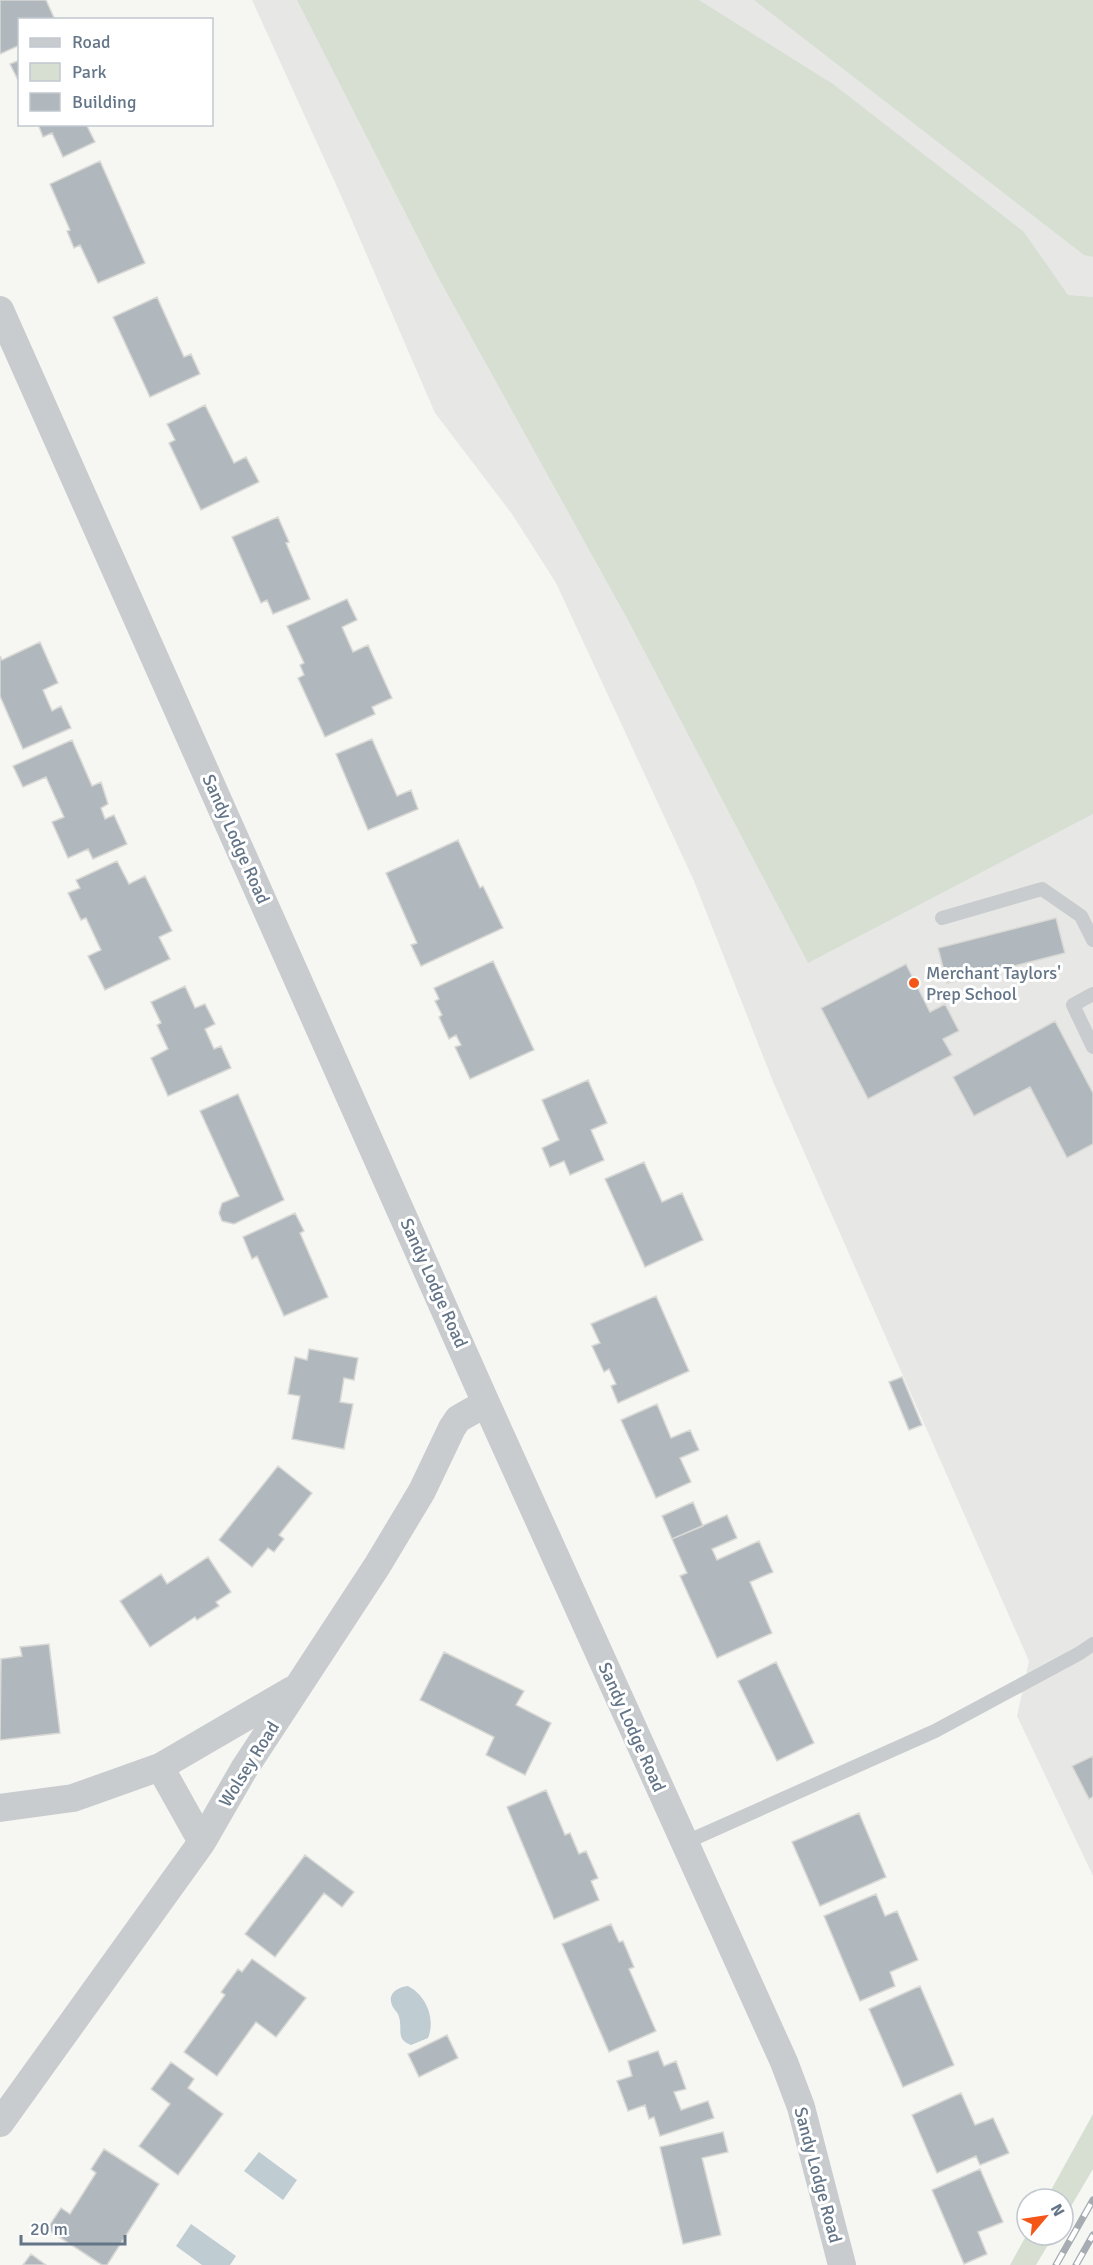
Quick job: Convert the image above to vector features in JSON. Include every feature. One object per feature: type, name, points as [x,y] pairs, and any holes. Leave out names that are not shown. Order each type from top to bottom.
[{"type":"street","name":"Sandy Lodge Road","points":[[0,310],[486,1403],[784,2062],[801,2107],[842,2265]]},
{"type":"street","name":"Wolsey Road","points":[[0,2123],[202,1842],[244,1769],[422,1491],[458,1419],[486,1403]]},
{"type":"street","points":[[0,1808],[73,1798],[160,1767],[299,1686]]},
{"type":"street","points":[[160,1767],[202,1842]]},
{"type":"lane","points":[[942,918],[1042,889],[1081,916],[1093,940]]},
{"type":"lane","points":[[1093,993],[1073,1005],[1093,1047]]},
{"type":"lane","points":[[684,1843],[935,1731],[1093,1644]]},
{"type":"shaded area","name":"Merchant Taylors' Prep School","points":[[252,0],[757,0],[1093,177],[1093,1876],[1017,1716],[1029,1661],[774,1084],[694,881],[556,583],[512,514],[435,413],[343,200]]},
{"type":"shaded area","points":[[408,1986],[424,2001],[431,2023],[428,2038],[411,2045],[401,2037],[399,2017],[391,2001],[394,1991]]},
{"type":"shaded area","points":[[259,2152],[297,2180],[283,2200],[244,2171]]},
{"type":"shaded area","points":[[191,2224],[236,2256],[230,2265],[202,2265],[176,2246]]},
{"type":"green space","name":"Merchant Taylors' Prep School","points":[[297,0],[699,0],[833,84],[1024,232],[1068,295],[1093,297],[1093,814],[808,963],[629,622],[438,277]]},
{"type":"green space","points":[[754,0],[1093,0],[1093,257],[1084,255]]},
{"type":"green space","points":[[1093,2114],[1093,2169],[1075,2200],[1075,2187],[1053,2187]]},
{"type":"green space","points":[[1020,2247],[1047,2247],[1036,2265],[1010,2265]]},
{"type":"building","points":[[0,0],[46,0],[54,18],[18,18],[18,46],[0,54]]},
{"type":"building","points":[[18,61],[18,80],[10,64]]},
{"type":"building","points":[[39,126],[87,126],[95,142],[63,157],[52,133],[43,137]]},
{"type":"building","points":[[100,161],[145,263],[98,283],[80,245],[74,248],[67,231],[70,230],[50,184]]},
{"type":"building","points":[[157,297],[184,357],[191,354],[200,374],[150,397],[113,317]]},
{"type":"building","points":[[205,405],[234,463],[246,457],[259,482],[201,510],[169,443],[175,440],[167,424]]},
{"type":"building","points":[[278,517],[289,542],[286,543],[310,599],[273,614],[267,600],[261,603],[232,537]]},
{"type":"building","points":[[347,599],[357,620],[342,627],[353,652],[368,645],[392,698],[372,707],[375,714],[325,737],[298,678],[304,675],[300,665],[304,663],[287,626]]},
{"type":"building","points":[[40,642],[58,683],[43,690],[52,711],[61,706],[71,728],[23,749],[0,696],[0,656],[2,660]]},
{"type":"building","points":[[372,739],[397,796],[411,790],[418,809],[368,830],[336,754]]},
{"type":"building","points":[[72,740],[92,786],[101,782],[108,804],[101,808],[105,819],[114,815],[127,844],[93,859],[88,849],[68,858],[52,822],[64,817],[46,777],[23,787],[13,766]]},
{"type":"building","points":[[458,840],[480,888],[483,886],[503,928],[421,966],[411,945],[417,943],[386,873]]},
{"type":"building","points":[[117,861],[129,884],[145,876],[172,931],[159,937],[170,959],[105,990],[88,956],[101,950],[86,918],[81,920],[68,893],[80,888],[76,880]]},
{"type":"building","points":[[1056,918],[1065,953],[947,983],[938,948]]},
{"type":"building","points":[[493,961],[534,1050],[470,1079],[455,1047],[461,1045],[456,1035],[449,1039],[439,1017],[442,1015],[435,1001],[439,999],[434,988]]},
{"type":"building","points":[[906,964],[930,1012],[945,1004],[959,1031],[943,1039],[952,1055],[868,1099],[821,1008]]},
{"type":"building","points":[[185,986],[195,1008],[205,1004],[215,1024],[205,1029],[214,1049],[221,1046],[231,1068],[168,1096],[151,1058],[168,1049],[157,1025],[161,1023],[151,1002]]},
{"type":"building","points":[[1055,1021],[1093,1093],[1093,1144],[1067,1158],[1030,1087],[974,1116],[953,1077]]},
{"type":"building","points":[[588,1080],[607,1123],[591,1130],[604,1160],[570,1175],[564,1161],[550,1167],[542,1148],[559,1140],[542,1100]]},
{"type":"building","points":[[238,1094],[284,1200],[234,1224],[222,1221],[219,1213],[222,1203],[239,1196],[200,1111]]},
{"type":"building","points":[[644,1162],[662,1202],[682,1193],[703,1240],[645,1267],[605,1179]]},
{"type":"building","points":[[295,1213],[304,1231],[300,1233],[328,1297],[284,1316],[257,1256],[252,1259],[243,1237]]},
{"type":"building","points":[[656,1296],[689,1371],[618,1403],[611,1386],[616,1384],[609,1369],[604,1372],[592,1346],[600,1343],[591,1324]]},
{"type":"building","points":[[309,1349],[358,1358],[354,1380],[344,1378],[340,1402],[353,1404],[344,1449],[292,1439],[300,1396],[288,1394],[295,1357],[307,1360]]},
{"type":"building","points":[[902,1377],[922,1425],[909,1430],[889,1382]]},
{"type":"building","points":[[657,1404],[671,1438],[690,1430],[699,1450],[680,1458],[691,1482],[656,1498],[621,1420]]},
{"type":"building","points":[[278,1466],[312,1493],[279,1535],[284,1539],[274,1552],[268,1548],[252,1567],[219,1540]]},
{"type":"building","points":[[693,1502],[703,1526],[672,1539],[662,1516]]},
{"type":"building","points":[[727,1515],[737,1538],[712,1549],[717,1560],[759,1541],[773,1572],[750,1582],[772,1633],[717,1658],[680,1576],[687,1573],[672,1539]]},
{"type":"building","points":[[208,1557],[231,1592],[216,1602],[219,1606],[197,1620],[195,1617],[150,1647],[120,1601],[161,1574],[167,1584]]},
{"type":"building","points":[[49,1644],[60,1733],[0,1740],[1,1659],[22,1656],[20,1647]]},
{"type":"building","points":[[444,1652],[524,1691],[516,1705],[551,1723],[525,1775],[486,1755],[494,1737],[420,1700]]},
{"type":"building","points":[[776,1662],[814,1743],[777,1761],[738,1681]]},
{"type":"building","points":[[1093,1756],[1093,1797],[1089,1799],[1072,1766]]},
{"type":"building","points":[[546,1790],[565,1835],[570,1833],[579,1854],[586,1851],[598,1878],[591,1881],[599,1900],[554,1919],[507,1807]]},
{"type":"building","points":[[859,1813],[886,1877],[820,1906],[792,1842]]},
{"type":"building","points":[[305,1855],[354,1892],[342,1907],[324,1893],[275,1957],[245,1934]]},
{"type":"building","points":[[876,1894],[885,1916],[897,1911],[918,1960],[890,1972],[895,1986],[860,2001],[824,1916]]},
{"type":"building","points":[[611,1924],[619,1942],[623,1941],[634,1967],[629,1969],[656,2031],[609,2052],[562,1944]]},
{"type":"building","points":[[252,1959],[306,1998],[276,2037],[256,2022],[217,2076],[184,2052],[225,1995],[221,1992],[238,1969],[242,1972]]},
{"type":"building","points":[[920,1986],[954,2065],[903,2087],[869,2009]]},
{"type":"building","points":[[447,2035],[458,2058],[419,2077],[408,2054]]},
{"type":"building","points":[[658,2051],[664,2066],[676,2061],[686,2089],[674,2092],[681,2110],[708,2101],[714,2118],[660,2136],[654,2117],[649,2119],[645,2105],[628,2111],[617,2081],[632,2076],[628,2061]]},
{"type":"building","points":[[171,2062],[194,2079],[188,2088],[223,2114],[178,2175],[139,2146],[170,2104],[151,2089]]},
{"type":"building","points":[[961,2093],[975,2125],[993,2118],[1009,2153],[980,2165],[976,2156],[937,2173],[912,2115]]},
{"type":"building","points":[[723,2132],[728,2152],[702,2158],[721,2235],[683,2244],[660,2147]]},
{"type":"building","points":[[104,2149],[159,2184],[107,2265],[102,2265],[47,2229],[61,2208],[70,2214],[96,2173],[91,2169]]},
{"type":"building","points":[[980,2169],[1003,2222],[978,2232],[987,2254],[964,2264],[932,2190]]},
{"type":"building","points":[[31,2254],[46,2265],[23,2265]]},
{"type":"railway","points":[[1056,2265],[1093,2200]]},
{"type":"railway","points":[[1076,2265],[1093,2235]]},
{"type":"place","name":"Merchant Taylors' Prep School","points":[[914,983]]}]
